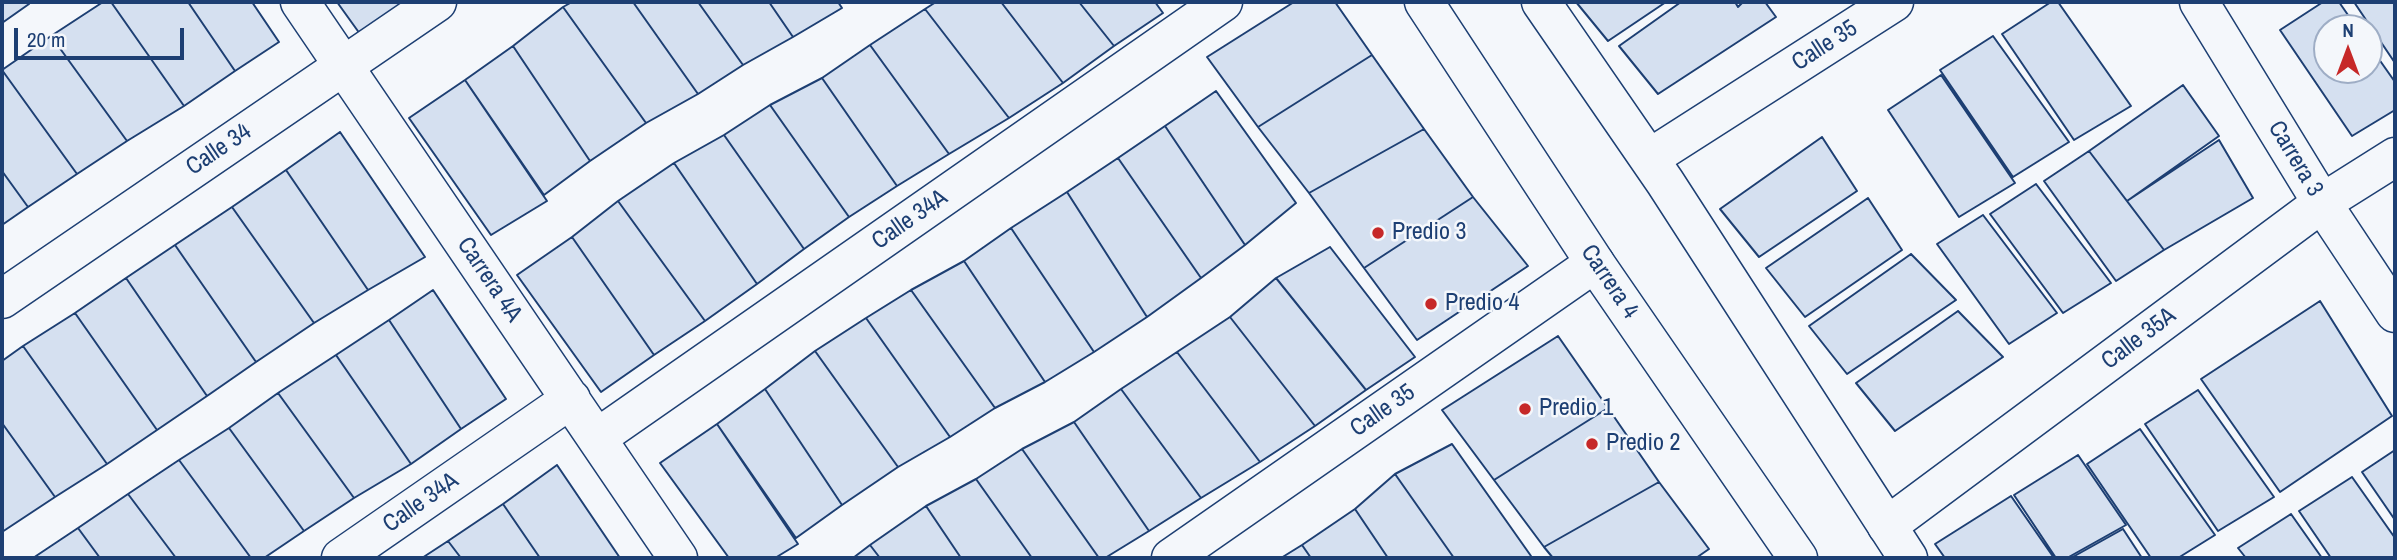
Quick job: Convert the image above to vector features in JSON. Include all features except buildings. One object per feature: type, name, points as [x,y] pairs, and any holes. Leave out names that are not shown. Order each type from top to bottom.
[{"type":"street","name":"Carrera 4A","points":[[300,2],[678,558]]},
{"type":"street","name":"Calle 34","points":[[2,299],[437,2]]},
{"type":"street","name":"Calle 34A","points":[[597,438],[1223,2]]},
{"type":"street","name":"Carrera 4","points":[[1424,2],[1595,263],[1798,558]]},
{"type":"street","points":[[1541,2],[1650,158],[1908,558]]},
{"type":"street","name":"Calle 35","points":[[1650,158],[1895,2]]},
{"type":"street","name":"Carrera 3","points":[[2199,2],[2322,203],[2395,313]]},
{"type":"street","name":"Calle 35A","points":[[1887,526],[2322,203],[2395,157]]},
{"type":"street","name":"Calle 35","points":[[1171,558],[1595,263]]},
{"type":"street","name":"Calle 34A","points":[[341,558],[571,400]]},
{"type":"place","name":"Predio 3","points":[[1378,233]]},
{"type":"place","name":"Predio 4","points":[[1431,304]]},
{"type":"place","name":"Predio 1","points":[[1525,409]]},
{"type":"place","name":"Predio 2","points":[[1592,444]]}]
